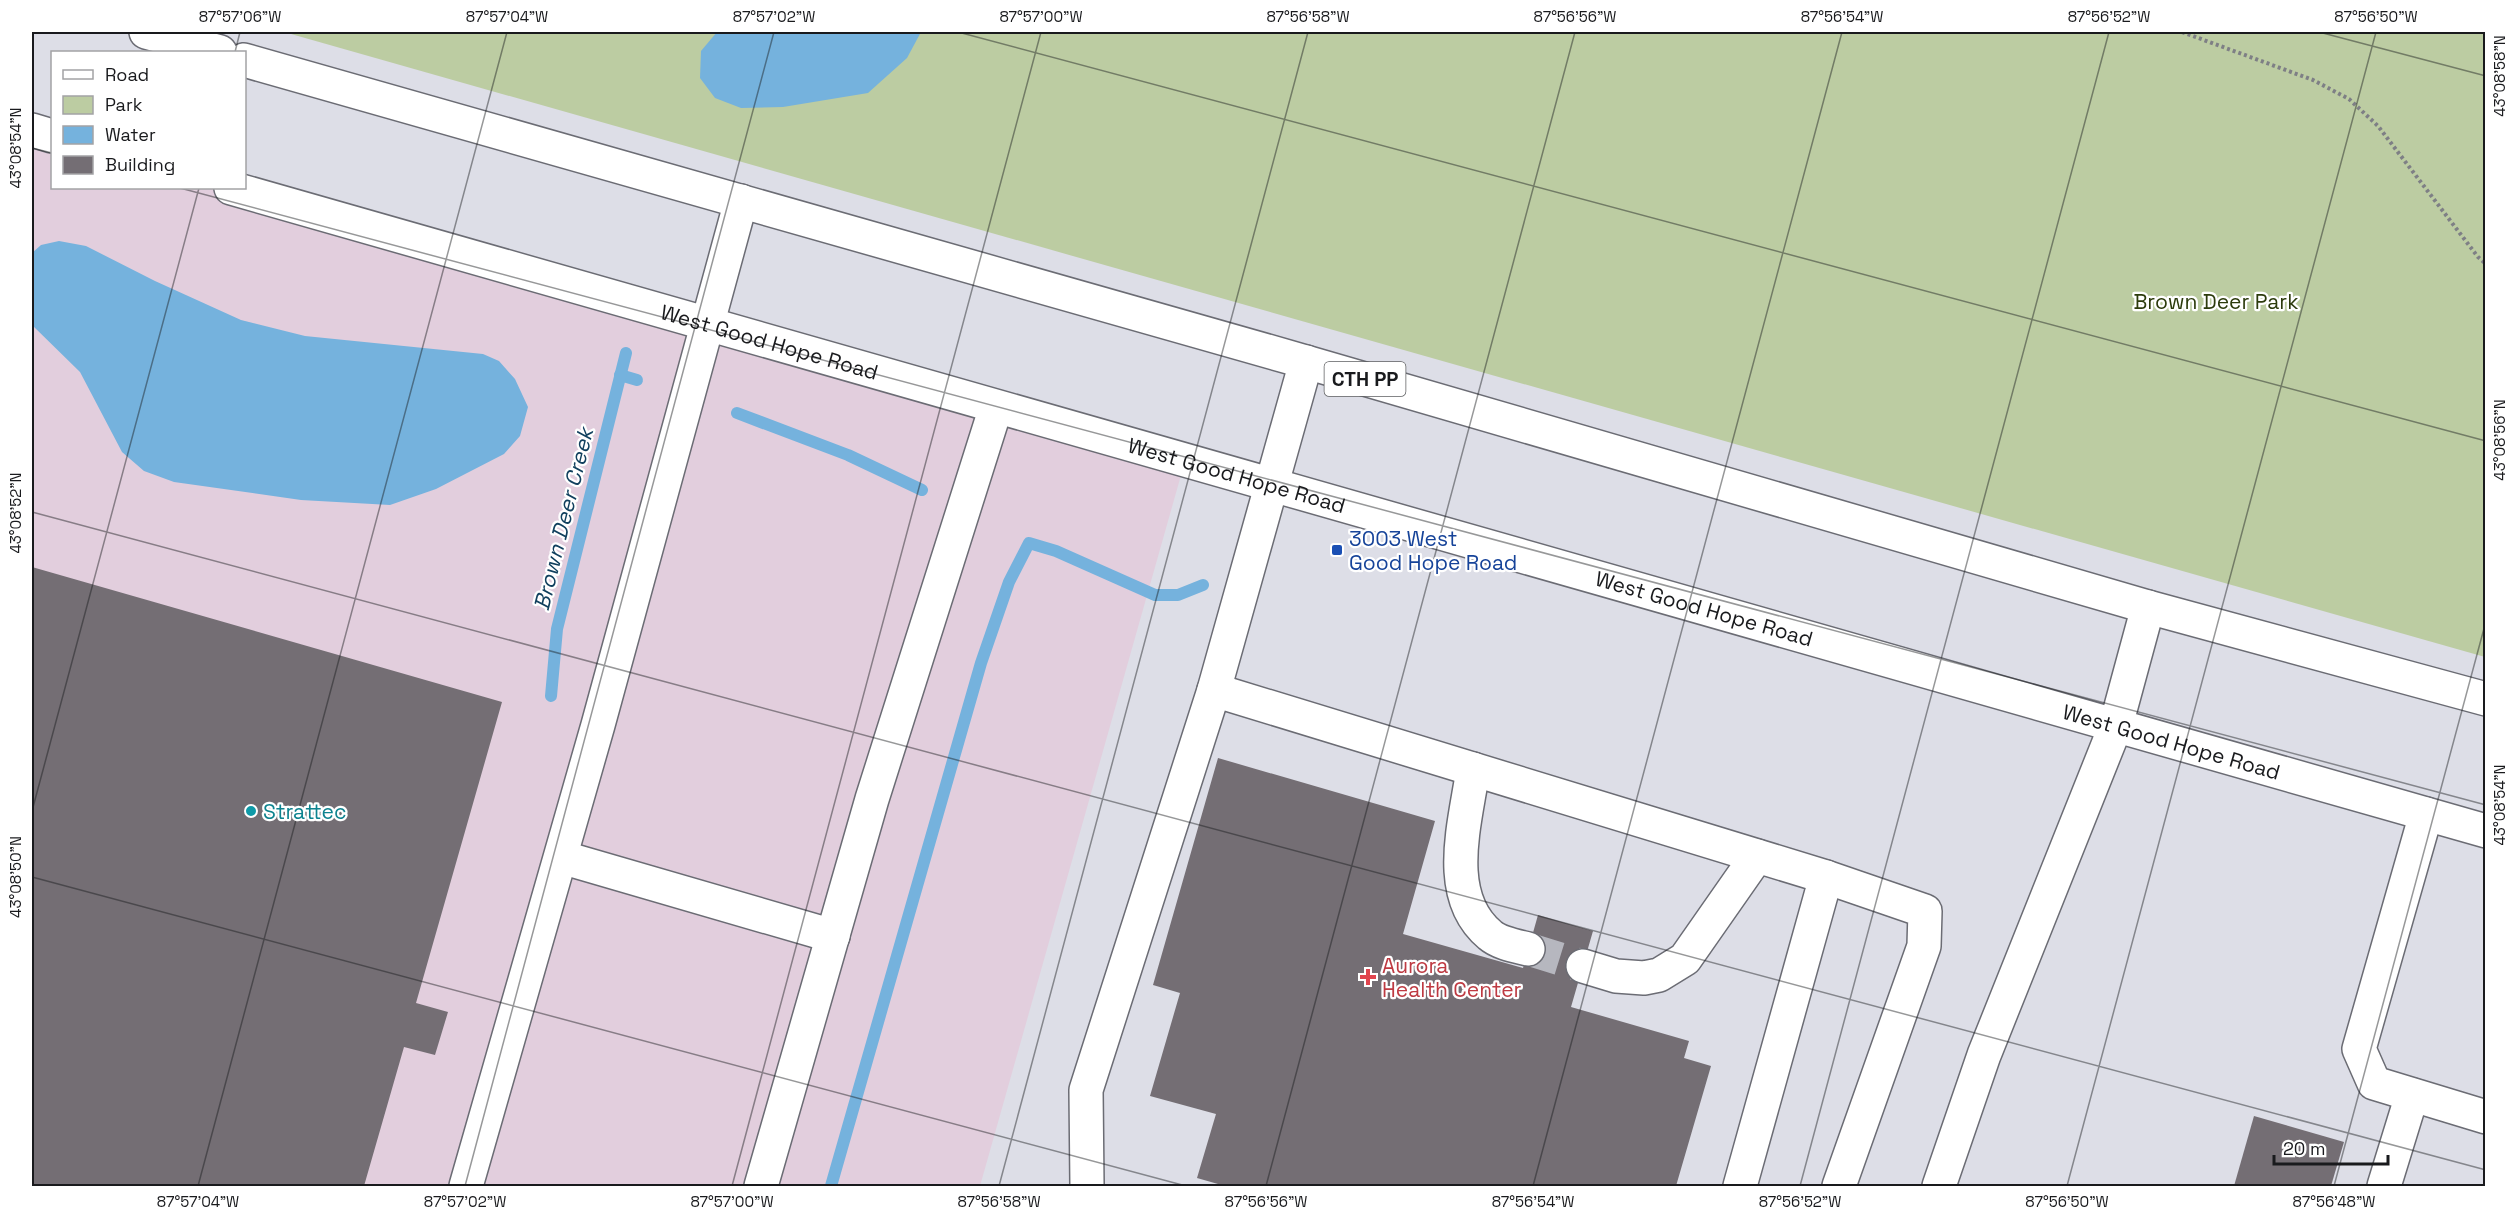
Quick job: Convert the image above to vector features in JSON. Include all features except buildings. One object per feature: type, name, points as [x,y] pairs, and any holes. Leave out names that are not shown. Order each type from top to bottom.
[{"type":"main road","points":[[146,32],[216,51]]},
{"type":"main road","name":"CTH PP","points":[[246,61],[1306,362],[2148,607],[2486,699]]},
{"type":"main road","points":[[32,130],[51,136]]},
{"type":"main road","name":"West Good Hope Road","points":[[235,189],[2486,831]]},
{"type":"main road","points":[[466,1186],[561,858],[741,201]]},
{"type":"main road","points":[[1089,1186],[1086,1090],[1214,690],[1306,362]]},
{"type":"main road","points":[[761,1186],[872,799],[996,407]]},
{"type":"main road","points":[[1939,1186],[1984,1055],[2116,725],[2148,607]]},
{"type":"main road","points":[[1214,690],[1826,877],[1925,911],[1924,946],[1839,1186]]},
{"type":"main road","points":[[1473,769],[1460,874],[1465,901],[1476,920],[1491,936],[1528,949]]},
{"type":"main road","points":[[2426,814],[2359,1048],[2374,1083],[2486,1117]]},
{"type":"main road","points":[[1583,966],[1616,976],[1644,978],[1659,975],[1685,959],[1757,856]]},
{"type":"main road","points":[[561,858],[833,936]]},
{"type":"main road","points":[[1740,1186],[1826,877]]},
{"type":"main road","points":[[2384,1186],[2412,1095]]},
{"type":"path","points":[[2182,32],[2313,80],[2349,99],[2378,126],[2478,257],[2486,264]]},
{"type":"shaded area","points":[[32,130],[51,136],[51,189],[234,189],[1185,461],[980,1186],[32,1186]]},
{"type":"green space","name":"Brown Deer Park","points":[[284,32],[2485,32],[2485,657]]},
{"type":"water","points":[[717,32],[921,32],[907,58],[868,93],[783,107],[741,108],[715,98],[700,78],[701,51]]},
{"type":"water","points":[[59,241],[86,246],[155,281],[241,320],[305,336],[483,354],[499,361],[515,379],[528,407],[520,436],[504,454],[436,489],[390,505],[301,500],[174,482],[144,471],[122,452],[80,372],[32,325],[32,253],[41,245]]},
{"type":"waterway","name":"Brown Deer Creek","points":[[551,696],[557,629],[626,353]]},
{"type":"waterway","points":[[620,375],[637,380]]},
{"type":"waterway","points":[[737,413],[848,455],[922,490]]},
{"type":"waterway","points":[[831,1186],[981,663],[1009,582],[1029,543],[1056,551],[1155,595],[1178,595],[1203,585]]},
{"type":"tunnel","points":[[1528,949],[1583,966]]},
{"type":"place","name":"3003 West Good Hope Road","points":[[1337,550]]},
{"type":"place","name":"Strattec","points":[[251,811]]},
{"type":"place","name":"Aurora Health Center","points":[[1368,977]]}]
